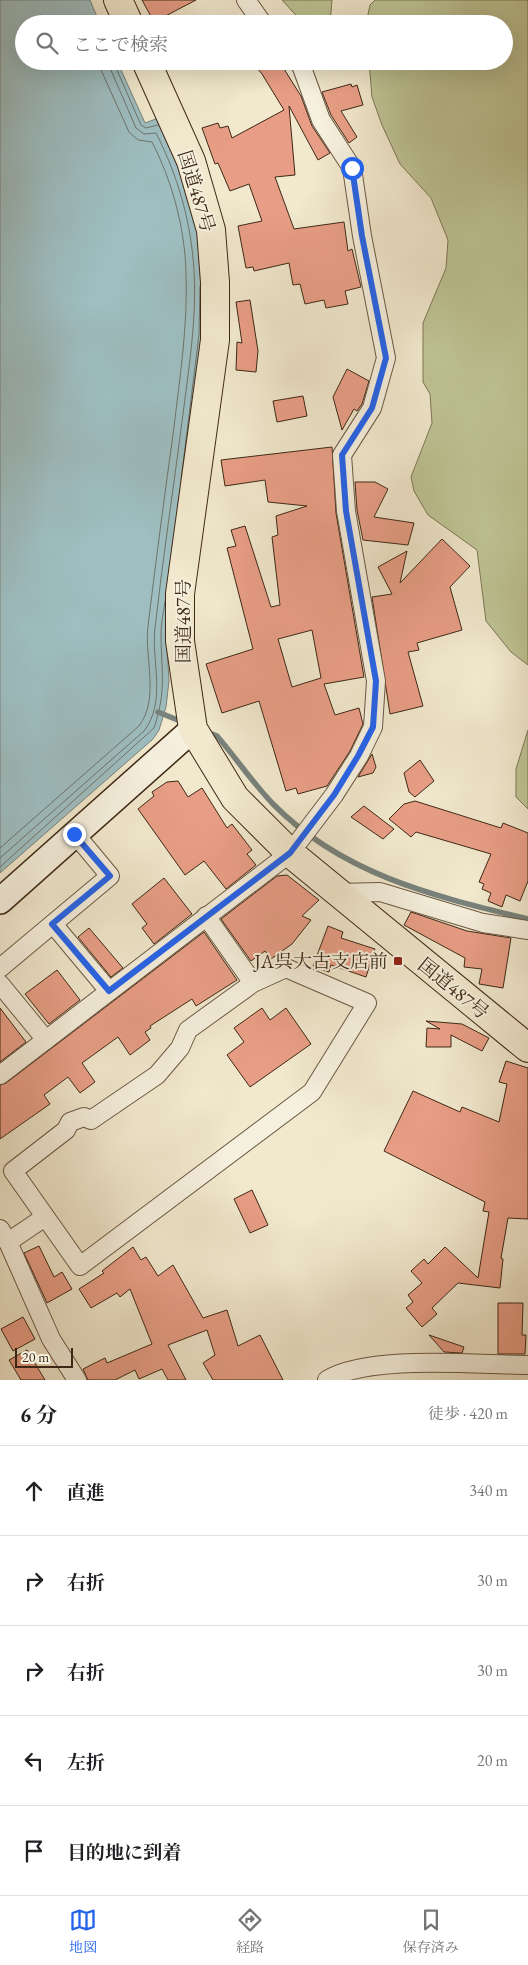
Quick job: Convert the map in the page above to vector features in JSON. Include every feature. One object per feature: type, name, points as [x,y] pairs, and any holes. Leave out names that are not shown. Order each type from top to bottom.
[{"type":"highway","points":[[118,0],[125,15]]},
{"type":"highway","name":"国道487号","points":[[150,70],[190,161],[211,230],[216,282],[215,340],[180,594],[180,641],[193,729],[235,798],[290,853],[336,893],[528,1048]]},
{"type":"street","points":[[246,0],[257,15]]},
{"type":"street","points":[[0,1075],[290,853],[334,795],[373,727],[376,681],[346,511],[342,455],[372,408],[386,358],[362,236],[352,168],[321,120],[303,70]]},
{"type":"street","points":[[0,901],[193,729]]},
{"type":"street","points":[[0,968],[110,876],[74,834]]},
{"type":"street","points":[[336,893],[380,892],[483,923],[528,930]]},
{"type":"street","points":[[206,916],[253,983]]},
{"type":"street","points":[[52,924],[109,991]]},
{"type":"street","points":[[286,968],[367,1003],[312,1092],[80,1266],[13,1171],[66,1130],[70,1122],[84,1117],[91,1120],[158,1075],[180,1048],[188,1030],[253,983],[286,968]]},
{"type":"street","points":[[0,984],[46,1040]]},
{"type":"street","points":[[45,1217],[4,1235],[51,1339],[77,1380]]},
{"type":"street","points":[[327,1380],[339,1372],[390,1364],[528,1365]]},
{"type":"green space","points":[[282,0],[332,0],[331,15],[296,15]]},
{"type":"green space","points":[[375,0],[528,0],[528,665],[511,652],[486,621],[477,550],[428,515],[414,491],[411,477],[432,423],[430,394],[423,382],[423,323],[446,268],[448,240],[431,198],[400,164],[382,125],[372,97],[370,70],[513,70],[513,15],[368,15],[370,5]]},
{"type":"green space","points":[[528,730],[528,809],[516,797],[516,769]]},
{"type":"water","points":[[0,0],[90,0],[96,15],[15,15],[15,70],[121,70],[145,123],[161,117],[198,214],[204,336],[166,631],[169,681],[166,707],[159,730],[153,739],[0,873]]},
{"type":"building","points":[[142,0],[196,0],[167,15],[150,15]]},
{"type":"building","points":[[259,70],[285,70],[301,96],[312,126],[330,153],[318,160],[289,106],[295,175],[275,177],[294,229],[344,222],[348,251],[352,249],[361,287],[345,291],[348,304],[326,308],[324,300],[305,304],[300,284],[293,285],[289,263],[254,271],[253,267],[246,268],[238,226],[262,221],[249,184],[230,191],[218,163],[215,164],[202,128],[218,123],[220,128],[228,126],[232,138],[284,110]]},
{"type":"building","points":[[351,84],[352,87],[357,85],[363,105],[341,111],[357,137],[349,143],[331,115],[322,92]]},
{"type":"building","points":[[250,300],[258,351],[256,372],[236,370],[237,342],[242,343],[236,302]]},
{"type":"building","points":[[347,369],[369,381],[362,404],[357,411],[354,409],[342,430],[333,397]]},
{"type":"building","points":[[303,396],[307,416],[277,422],[273,401]]},
{"type":"building","points":[[332,447],[336,513],[364,677],[324,684],[335,715],[359,708],[363,724],[350,751],[327,786],[298,794],[296,788],[286,791],[259,701],[222,713],[206,664],[253,649],[227,548],[236,546],[231,530],[245,526],[271,607],[280,605],[272,537],[278,535],[276,516],[307,506],[268,502],[265,480],[225,486],[221,460]],"holes":[[[312,630],[321,678],[292,687],[278,639]]]},
{"type":"building","points":[[355,482],[375,482],[388,489],[374,517],[414,523],[408,545],[363,540],[357,510]]},
{"type":"building","points":[[442,539],[470,566],[450,587],[462,630],[417,643],[419,650],[408,652],[423,706],[390,714],[372,597],[392,594],[378,567],[407,551],[400,583]]},
{"type":"building","points":[[372,754],[376,767],[373,773],[358,777]]},
{"type":"building","points":[[420,760],[434,781],[415,797],[409,792],[404,773]]},
{"type":"building","points":[[178,781],[188,797],[202,788],[227,828],[232,824],[252,850],[247,854],[256,865],[226,889],[204,861],[185,875],[138,809],[154,796],[152,792],[167,782]]},
{"type":"building","points":[[415,801],[501,828],[503,823],[528,833],[528,881],[520,901],[506,895],[502,907],[488,901],[491,893],[482,889],[484,884],[479,882],[491,854],[416,832],[411,837],[389,819],[404,804]]},
{"type":"building","points":[[364,806],[394,829],[383,839],[351,817]]},
{"type":"building","points":[[287,875],[319,900],[302,916],[311,920],[292,944],[271,959],[265,951],[251,961],[221,919],[277,876]]},
{"type":"building","points":[[164,878],[192,914],[154,944],[142,928],[147,924],[132,904]]},
{"type":"building","points":[[411,912],[467,931],[511,938],[503,988],[479,984],[482,969],[464,967],[465,958],[404,925]]},
{"type":"building","points":[[328,926],[343,932],[341,938],[375,949],[366,977],[331,965],[329,972],[313,966]]},
{"type":"building","points":[[89,928],[123,968],[111,977],[78,937]]},
{"type":"building","points":[[204,932],[237,980],[196,1006],[192,999],[150,1026],[151,1028],[145,1032],[150,1040],[130,1055],[118,1037],[82,1063],[95,1082],[80,1093],[68,1077],[44,1095],[50,1104],[0,1139],[0,1085],[6,1083]]},
{"type":"building","points":[[57,970],[80,1000],[49,1024],[25,994]]},
{"type":"building","points":[[0,1008],[26,1042],[0,1062]]},
{"type":"building","points":[[262,1008],[270,1020],[286,1008],[311,1044],[250,1087],[227,1055],[244,1042],[234,1028]]},
{"type":"building","points":[[426,1021],[462,1024],[489,1038],[482,1051],[451,1035],[451,1047],[426,1047],[427,1028],[440,1029]]},
{"type":"building","points":[[506,1061],[528,1068],[528,1219],[508,1218],[501,1258],[503,1259],[500,1288],[458,1283],[432,1308],[437,1314],[422,1327],[406,1308],[413,1302],[408,1295],[422,1283],[411,1271],[424,1259],[428,1264],[445,1247],[478,1278],[489,1212],[483,1211],[485,1202],[384,1151],[413,1091],[460,1112],[462,1107],[499,1122],[507,1084],[499,1082]]},
{"type":"building","points":[[252,1190],[268,1225],[250,1233],[234,1199]]},
{"type":"building","points":[[39,1246],[54,1277],[62,1272],[72,1289],[47,1303],[24,1253]]},
{"type":"building","points":[[133,1247],[141,1260],[146,1257],[158,1276],[173,1265],[203,1318],[227,1310],[238,1346],[260,1335],[283,1380],[213,1380],[203,1363],[215,1355],[207,1330],[168,1345],[186,1380],[168,1380],[162,1369],[139,1379],[135,1370],[115,1380],[88,1380],[83,1369],[105,1358],[107,1363],[152,1344],[130,1289],[120,1297],[117,1293],[91,1308],[79,1289],[104,1273],[102,1271]]},
{"type":"building","points":[[498,1303],[523,1303],[522,1335],[526,1335],[525,1354],[498,1354]]},
{"type":"building","points":[[23,1317],[35,1339],[13,1351],[1,1329]]},
{"type":"building","points":[[429,1335],[464,1347],[462,1353],[444,1352]]},
{"type":"building","points":[[27,1350],[45,1380],[21,1380],[9,1360]]},
{"type":"waterway","points":[[158,712],[185,723]]},
{"type":"waterway","points":[[207,732],[217,736],[273,804],[300,828],[329,849],[360,866],[424,891],[528,919]]},
{"type":"place","name":"JA呉大古支店前","points":[[398,961]]},
{"type":"route","points":[[74,834],[110,876],[52,924],[109,991],[290,853],[334,795],[373,727],[376,681],[361,605],[346,511],[342,455],[372,408],[386,358],[373,283],[362,236],[352,168]]}]
